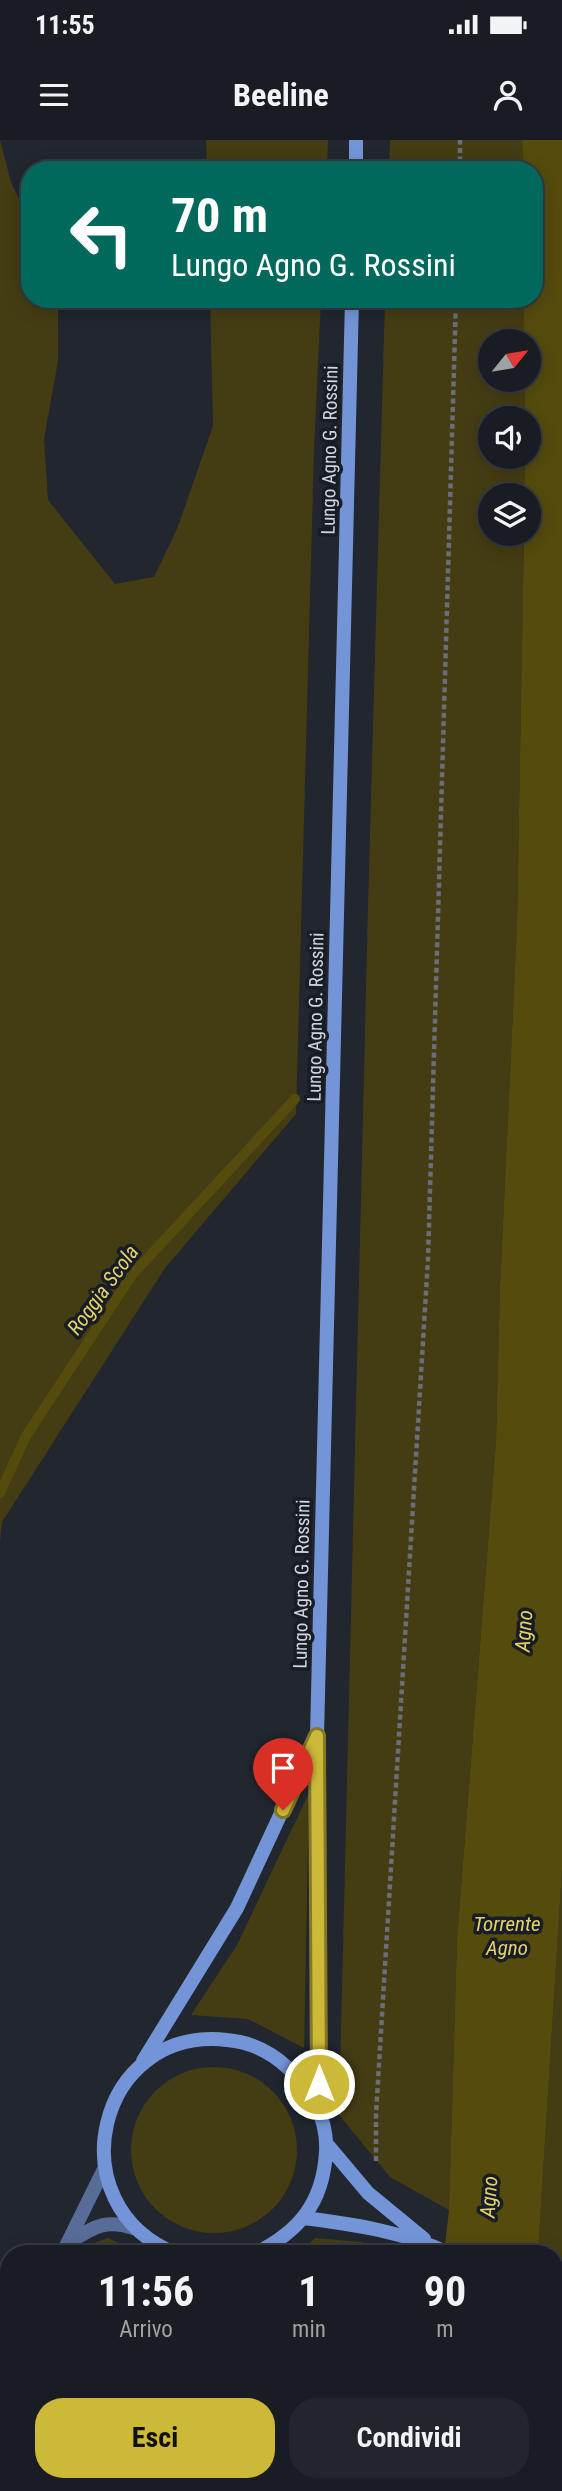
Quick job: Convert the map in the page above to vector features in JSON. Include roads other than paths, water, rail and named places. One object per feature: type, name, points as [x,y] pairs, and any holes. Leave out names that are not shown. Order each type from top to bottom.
[{"type":"main road","points":[[356,140],[356,161]]},
{"type":"main road","name":"Lungo Agno G. Rossini","points":[[279,2245],[303,2218],[317,2195],[325,2169],[326,2143],[319,2111],[317,1736],[352,308]]},
{"type":"main road","name":"Lungo Agno G. Rossini","points":[[157,2245],[136,2229],[118,2206],[104,2169],[104,2130],[117,2094],[141,2064],[237,1908],[317,1736]]},
{"type":"main road","name":"Lungo Agno G. Rossini","points":[[141,2064],[173,2046],[208,2038],[244,2042],[277,2057],[304,2082],[319,2111]]},
{"type":"main road","points":[[326,2143],[368,2193],[431,2244]]},
{"type":"main road","points":[[303,2218],[368,2226],[431,2244]]},
{"type":"street","points":[[66,2245],[104,2169]]},
{"type":"street","points":[[69,2245],[97,2225],[119,2223],[136,2229]]},
{"type":"water","name":"Torrente Agno","points":[[522,140],[562,140],[562,1870],[539,2245],[445,2245],[449,2210],[457,1939],[496,1440],[500,1287],[517,924],[524,546],[541,546],[541,483],[524,483],[525,469],[541,469],[541,406],[525,406],[525,392],[541,392],[541,329],[524,329],[524,308],[543,308],[543,161],[523,161]]},
{"type":"waterway","name":"Roggia Scola","points":[[0,1493],[26,1436],[132,1275],[295,1099]]},
{"type":"water label","name":"Agno","points":[[524,1631]]},
{"type":"water label","name":"Agno","points":[[489,2197]]}]
